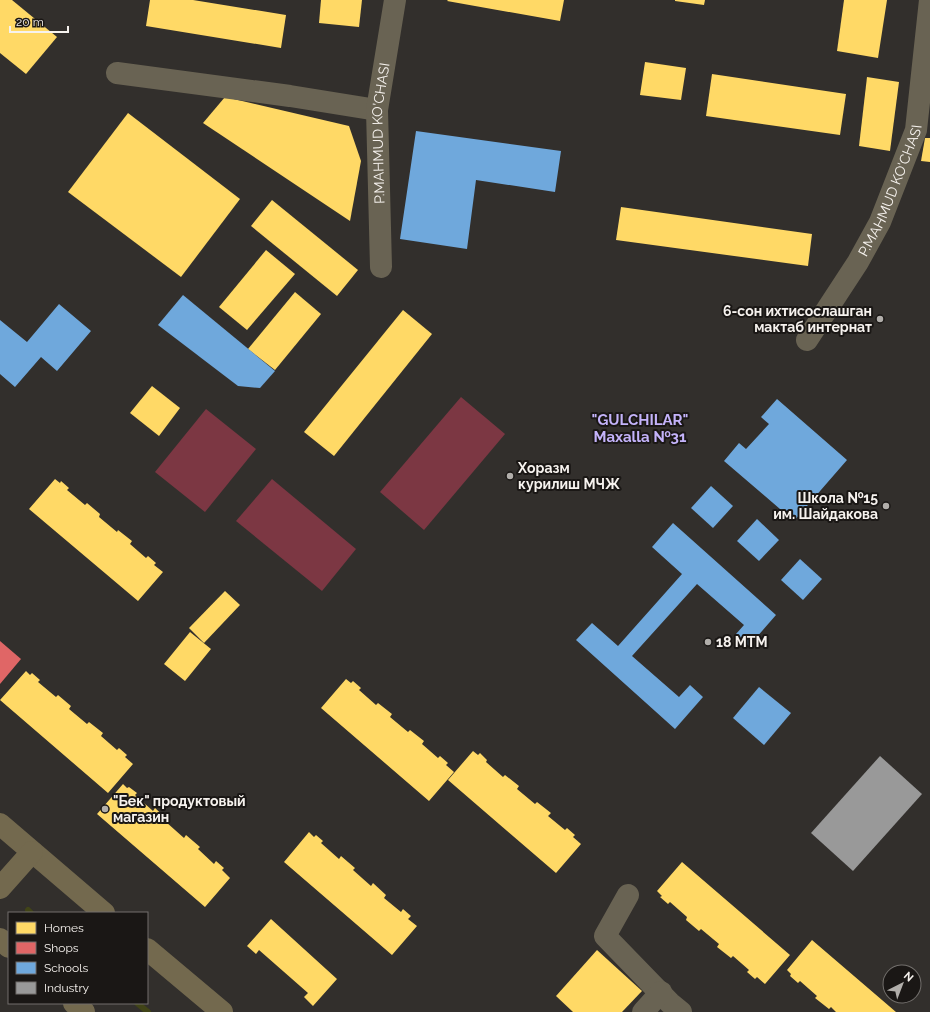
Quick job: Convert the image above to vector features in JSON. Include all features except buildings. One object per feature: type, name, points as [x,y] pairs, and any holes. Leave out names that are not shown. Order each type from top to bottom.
[{"type":"main road","points":[[0,824],[103,912]]},
{"type":"main road","points":[[0,888],[32,852]]},
{"type":"main road","points":[[0,939],[8,946]]},
{"type":"main road","points":[[148,950],[222,1012]]},
{"type":"main road","points":[[75,1004],[84,1012]]},
{"type":"street","name":"P.MAHMUD KO'CHASI","points":[[381,267],[377,110],[395,0]]},
{"type":"street","name":"P.MAHMUD KO'CHASI","points":[[807,340],[858,262],[880,222],[916,130],[930,0]]},
{"type":"street","points":[[117,74],[290,96],[377,110]]},
{"type":"street","points":[[628,895],[605,936],[681,1012]]},
{"type":"street","points":[[643,1012],[660,992]]},
{"type":"shaded area","points":[[461,397],[505,434],[424,530],[380,492]]},
{"type":"shaded area","points":[[206,409],[256,449],[205,512],[155,472]]},
{"type":"shaded area","points":[[272,479],[356,549],[322,591],[236,521]]},
{"type":"waterway","points":[[138,1004],[148,1012]]},
{"type":"place","name":"6-сон ихтисослашган мактаб интернат","points":[[880,319]]},
{"type":"place","name":"Хоразм курилиш МЧЖ","points":[[510,476]]},
{"type":"place","name":"Школа №15 им. Шайдакова","points":[[886,506]]},
{"type":"place","name":"18 MTM","points":[[708,642]]},
{"type":"place","name":"\"Бек\" продуктовый магазин","points":[[105,809]]},
{"type":"district","name":"\"GULCHILAR\" Maxalla №31","points":[[640,428]]}]
